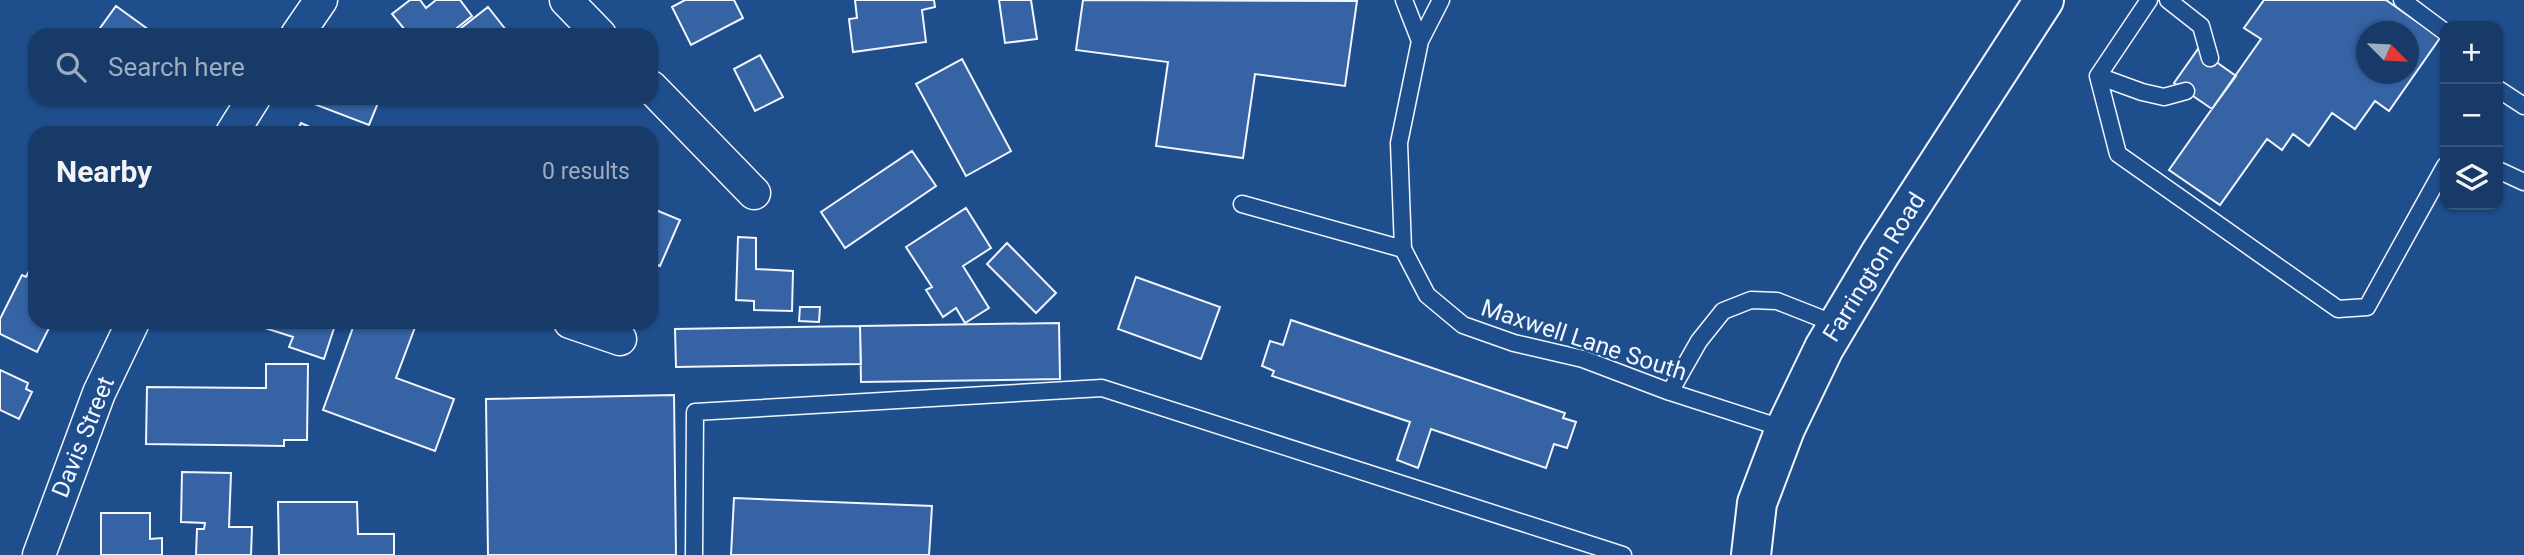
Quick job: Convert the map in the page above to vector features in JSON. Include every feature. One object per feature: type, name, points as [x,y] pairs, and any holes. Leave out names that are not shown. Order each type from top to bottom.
[{"type":"street","points":[[302,28],[321,0]]},
{"type":"street","points":[[566,0],[593,28]]},
{"type":"street","name":"Farrington Road","points":[[1751,555],[1757,503],[1785,429],[1824,348],[1880,254],[2044,0]]},
{"type":"street","points":[[658,94],[754,193]]},
{"type":"street","points":[[236,126],[250,105]]},
{"type":"street","name":"Davis Street","points":[[39,555],[99,393],[130,329]]},
{"type":"street","points":[[591,329],[620,339]]},
{"type":"lane","points":[[1404,0],[1420,41]]},
{"type":"lane","name":"Maxwell Lane South","points":[[1441,0],[1420,41],[1399,143],[1403,248],[1427,295],[1463,325],[1514,343],[1583,359],[1670,392],[1785,429]]},
{"type":"lane","points":[[2149,0],[2098,76],[2118,154],[2338,309],[2367,307],[2440,175]]},
{"type":"lane","points":[[2168,0],[2201,26],[2210,58]]},
{"type":"lane","points":[[2402,0],[2440,28]]},
{"type":"lane","points":[[2098,76],[2164,97],[2186,91]]},
{"type":"lane","points":[[2503,92],[2524,106]]},
{"type":"lane","points":[[2503,172],[2524,182]]},
{"type":"lane","points":[[1242,204],[1403,248]]},
{"type":"lane","points":[[1670,392],[1699,341],[1723,310],[1751,300],[1777,301],[1839,325]]},
{"type":"lane","points":[[695,555],[695,412],[1102,388],[1623,555]]},
{"type":"building","points":[[410,0],[420,0],[426,8],[436,0],[460,0],[472,16],[457,28],[403,28],[392,14]]},
{"type":"building","points":[[685,0],[734,0],[743,18],[691,45],[672,7]]},
{"type":"building","points":[[855,0],[934,0],[935,7],[922,10],[926,42],[853,52],[849,19],[857,18]]},
{"type":"building","points":[[999,0],[1031,0],[1037,39],[1005,43]]},
{"type":"building","points":[[1083,0],[1357,1],[1345,86],[1255,74],[1243,158],[1156,146],[1168,62],[1076,50]]},
{"type":"building","points":[[2264,0],[2386,0],[2416,21],[2356,21],[2356,84],[2408,84],[2389,111],[2375,101],[2355,129],[2332,113],[2309,146],[2293,134],[2282,150],[2267,139],[2220,205],[2169,170],[2261,39],[2244,28]]},
{"type":"building","points":[[116,6],[146,28],[100,28]]},
{"type":"building","points":[[488,7],[504,28],[461,28]]},
{"type":"building","points":[[2419,23],[2440,38],[2419,68]]},
{"type":"building","points":[[2198,49],[2236,76],[2212,109],[2174,83]]},
{"type":"building","points":[[760,55],[783,97],[755,111],[734,69]]},
{"type":"building","points":[[962,59],[1011,151],[966,176],[916,84]]},
{"type":"building","points":[[317,105],[377,105],[369,125]]},
{"type":"building","points":[[912,151],[936,186],[845,248],[821,212]]},
{"type":"building","points":[[966,208],[991,248],[963,266],[989,308],[965,323],[956,308],[943,317],[926,290],[932,287],[906,247]]},
{"type":"building","points":[[658,211],[680,220],[658,265]]},
{"type":"building","points":[[738,237],[756,238],[756,269],[793,271],[792,311],[754,310],[754,301],[736,300]]},
{"type":"building","points":[[1007,243],[1056,293],[1036,313],[987,264]]},
{"type":"building","points":[[28,273],[28,329],[48,329],[37,352],[0,334],[0,319],[22,275],[26,277]]},
{"type":"building","points":[[1136,277],[1220,307],[1201,359],[1118,329]]},
{"type":"building","points":[[800,307],[820,307],[819,322],[799,321]]},
{"type":"building","points":[[1291,320],[1565,413],[1563,418],[1576,422],[1567,448],[1554,444],[1546,468],[1431,429],[1418,468],[1397,460],[1410,422],[1272,376],[1274,371],[1262,366],[1270,341],[1283,345]]},
{"type":"building","points":[[1059,323],[1060,379],[861,382],[860,326]]},
{"type":"building","points":[[860,326],[861,364],[676,367],[675,329]]},
{"type":"building","points":[[268,329],[334,329],[324,359],[289,347],[293,337]]},
{"type":"building","points":[[352,329],[414,329],[396,378],[454,399],[435,451],[323,410]]},
{"type":"building","points":[[266,364],[308,364],[307,440],[284,440],[284,446],[146,444],[147,387],[266,388]]},
{"type":"building","points":[[0,370],[28,383],[26,389],[32,392],[19,419],[0,410]]},
{"type":"building","points":[[674,395],[676,555],[488,555],[486,399]]},
{"type":"building","points":[[182,472],[231,473],[229,527],[252,527],[251,555],[196,555],[197,529],[204,529],[205,523],[181,522]]},
{"type":"building","points":[[734,498],[932,506],[929,555],[731,555]]},
{"type":"building","points":[[278,502],[357,502],[358,534],[394,534],[394,555],[279,555]]},
{"type":"building","points":[[101,513],[150,513],[150,539],[162,538],[162,555],[101,555]]}]
